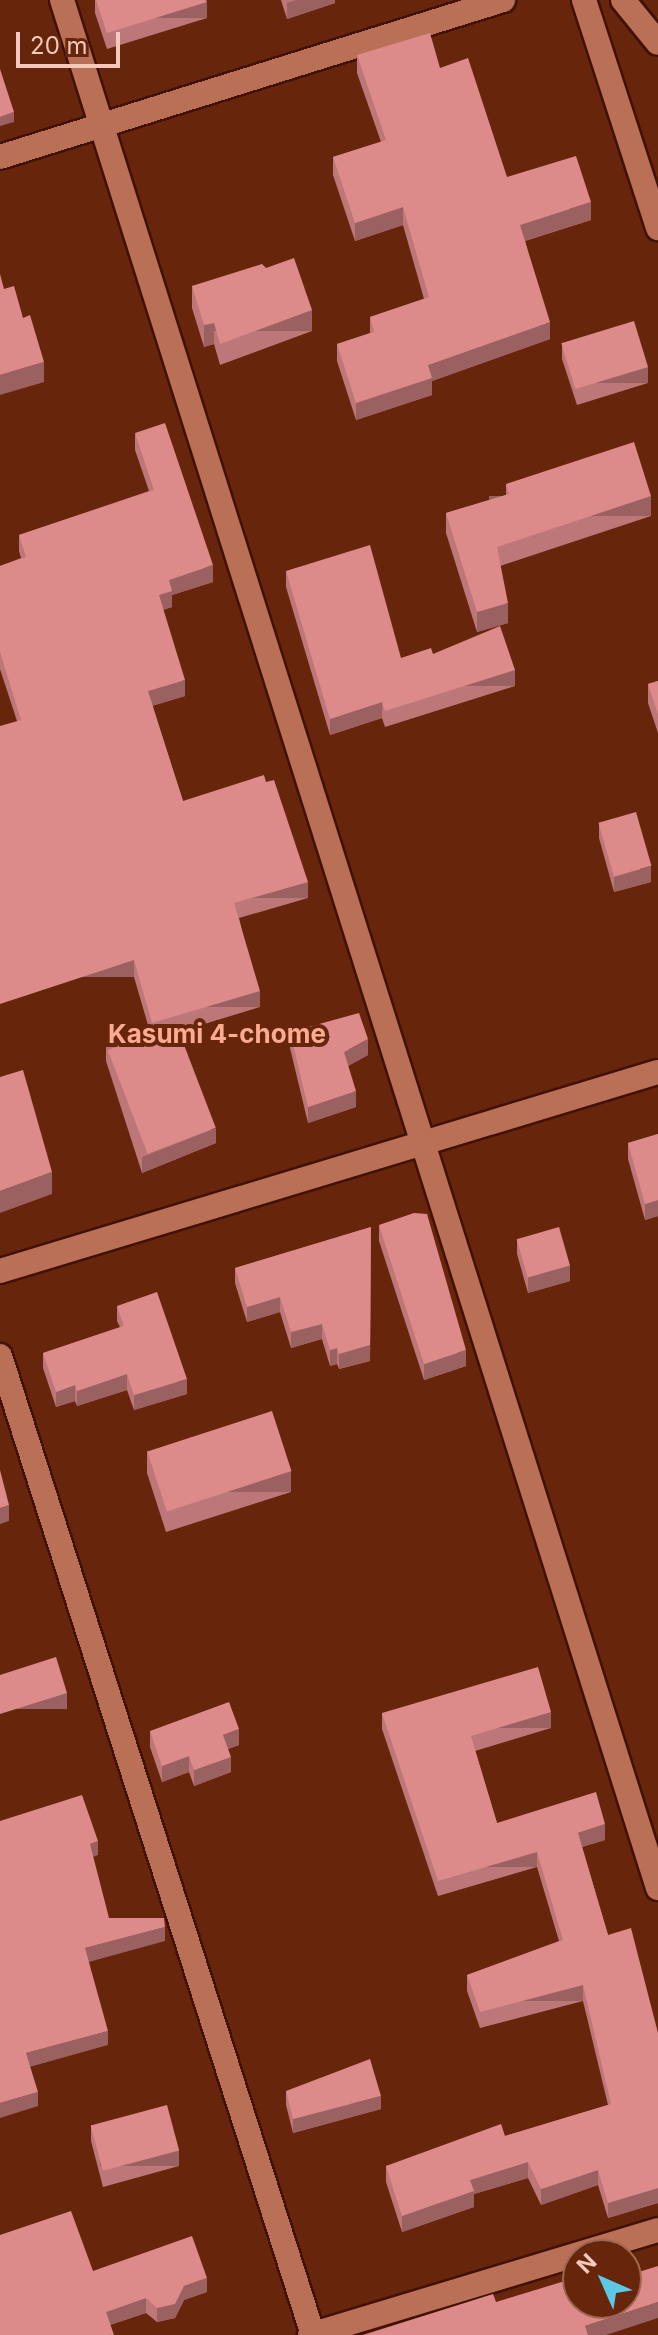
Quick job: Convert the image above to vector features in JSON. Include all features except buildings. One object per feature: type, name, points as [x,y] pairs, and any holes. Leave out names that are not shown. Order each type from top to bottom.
[{"type":"street","points":[[62,0],[427,1143],[658,1888]]},
{"type":"street","points":[[0,157],[503,0]]},
{"type":"street","points":[[584,0],[658,228]]},
{"type":"street","points":[[623,0],[658,43]]},
{"type":"street","points":[[0,1271],[658,1072]]},
{"type":"street","points":[[0,1356],[312,2335],[658,2230]]},
{"type":"district","name":"Kasumi 4-chome","points":[[217,1034]]}]
